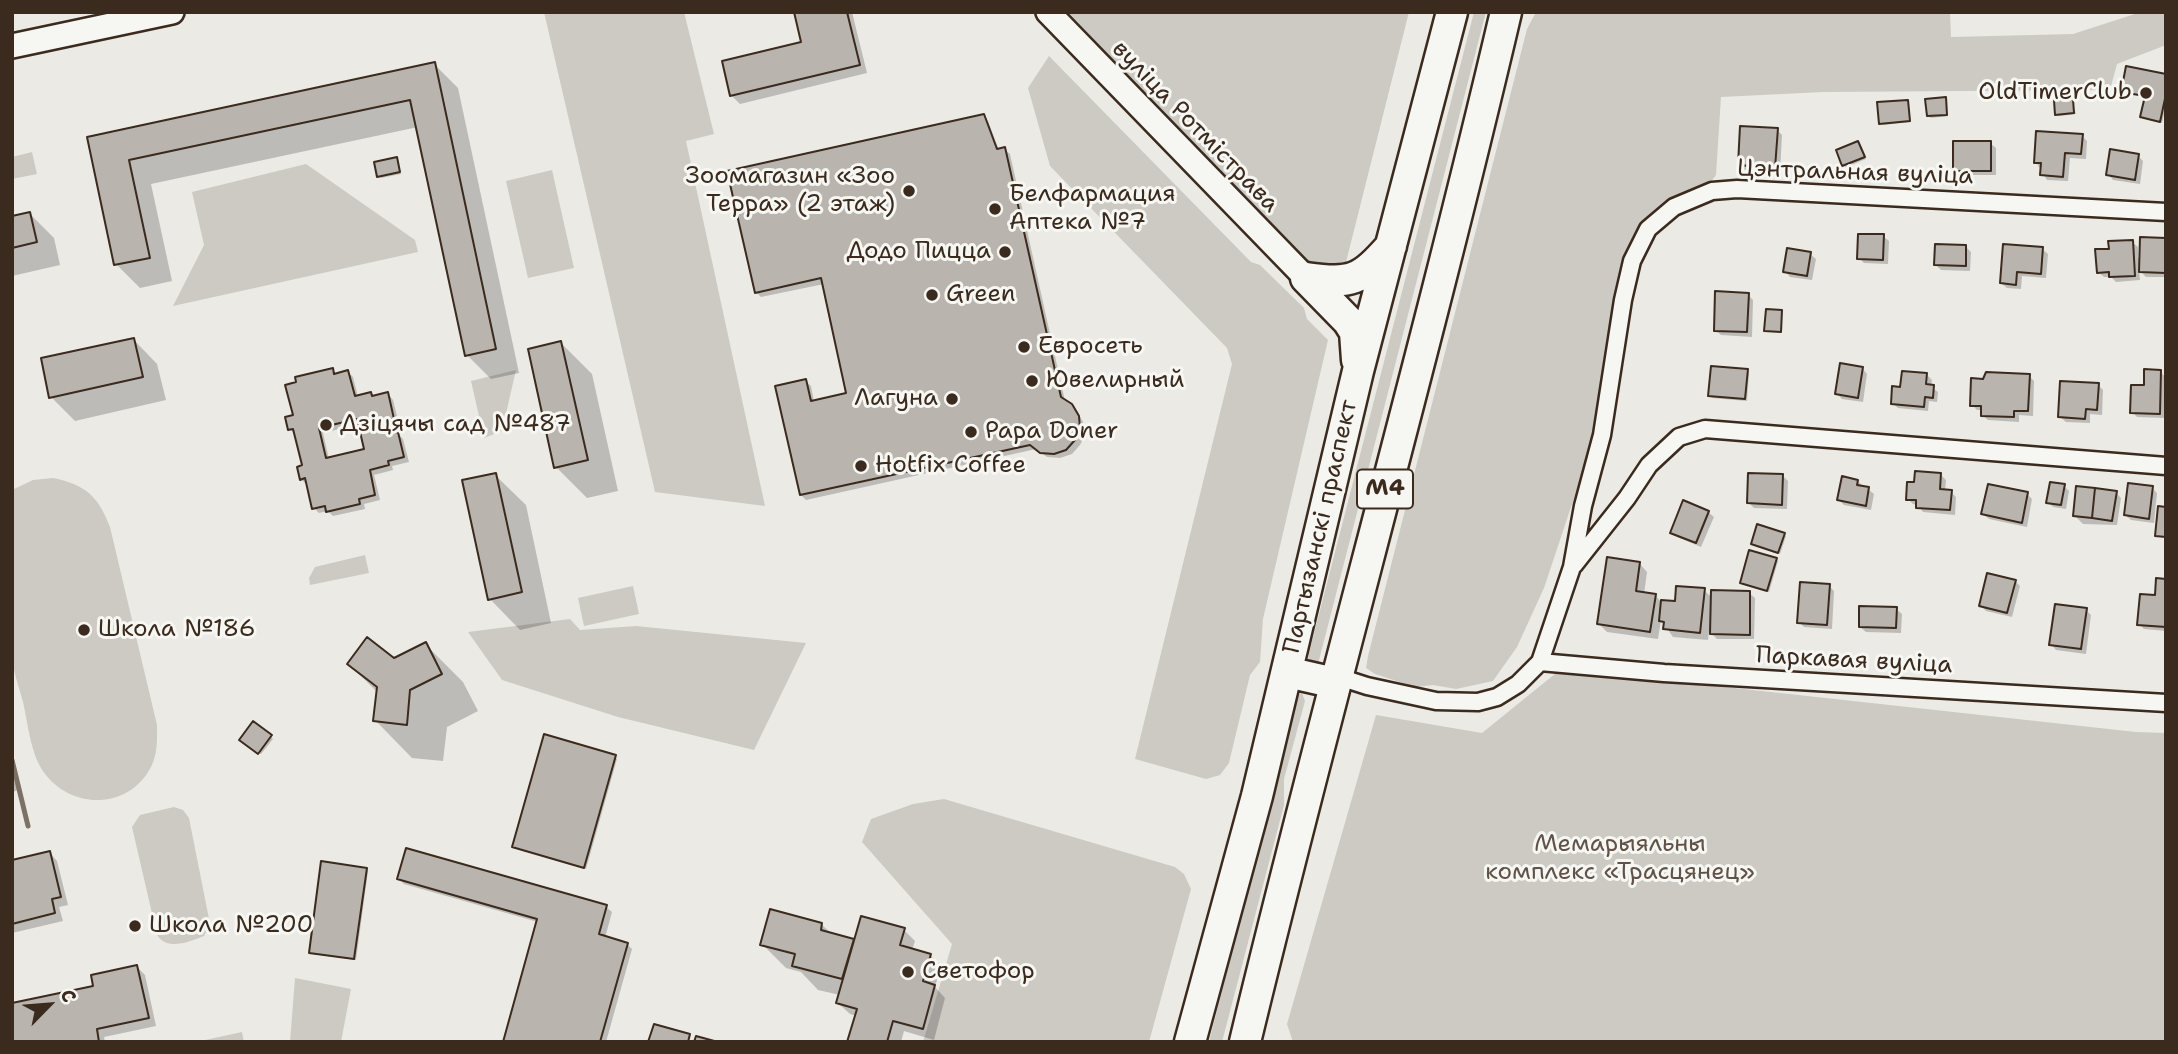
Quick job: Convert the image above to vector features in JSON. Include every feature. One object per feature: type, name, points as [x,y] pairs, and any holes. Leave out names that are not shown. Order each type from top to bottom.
[{"type":"highway","name":"Партызанскі праспект","points":[[1190,1042],[1257,796],[1358,371],[1451,12]]},
{"type":"highway","name":"Партызанскі праспект","points":[[1245,1042],[1435,301],[1506,12]]},
{"type":"highway","points":[[1306,278],[1346,281],[1358,277],[1374,265],[1391,246]]},
{"type":"highway","points":[[1306,278],[1348,321],[1354,332],[1358,371]]},
{"type":"highway","points":[[1287,671],[1336,680]]},
{"type":"street","points":[[12,46],[172,12]]},
{"type":"street","name":"вуліца Ротмістрава","points":[[1048,12],[1306,278]]},
{"type":"street","name":"Цэнтральная вуліца","points":[[1540,663],[1572,567],[1583,506],[1602,436],[1623,300],[1632,261],[1648,229],[1674,207],[1712,191],[1737,188],[2166,212]]},
{"type":"street","name":"Цэнтральная вуліца","points":[[1572,567],[1627,498],[1649,465],[1679,437],[1705,429],[2166,466]]},
{"type":"street","points":[[1336,680],[1436,701],[1478,702],[1497,697],[1518,684],[1540,663]]},
{"type":"street","name":"Паркавая вуліца","points":[[1540,663],[2166,703]]},
{"type":"green space","points":[[544,12],[684,12],[714,134],[686,141],[765,506],[655,492]]},
{"type":"green space","points":[[1068,12],[1409,12],[1343,274],[1306,265]]},
{"type":"green space","points":[[1474,12],[1486,12],[1317,668],[1308,665],[1309,653]]},
{"type":"green space","points":[[1536,12],[1950,12],[1951,37],[2073,34],[2141,12],[2166,12],[2166,45],[2117,64],[2110,90],[1823,92],[1721,97],[1716,175],[1710,183],[1678,197],[1652,213],[1638,230],[1622,277],[1596,432],[1544,588],[1517,647],[1493,681],[1456,689],[1433,685],[1415,687],[1375,674],[1366,668],[1368,656],[1527,29]]},
{"type":"green space","points":[[1049,56],[1251,262],[1260,265],[1304,308],[1307,319],[1328,340],[1263,619],[1260,662],[1250,675],[1229,763],[1220,775],[1206,779],[1135,759],[1232,364],[1227,348],[1050,166],[1028,88]]},
{"type":"green space","points":[[32,152],[37,174],[12,179],[12,157]]},
{"type":"green space","points":[[306,164],[415,240],[418,252],[173,306],[204,245],[192,192]]},
{"type":"green space","points":[[552,170],[574,268],[528,278],[506,181]]},
{"type":"green space","points":[[516,370],[502,431],[484,438],[471,381]]},
{"type":"green space","points":[[53,478],[74,484],[89,494],[101,507],[110,527],[157,725],[156,751],[151,767],[139,783],[124,794],[107,799],[90,800],[72,795],[57,786],[44,773],[33,749],[13,662],[12,490],[33,480]]},
{"type":"green space","points":[[365,555],[369,573],[310,585],[309,578],[315,567]]},
{"type":"green space","points":[[633,586],[639,614],[584,626],[578,598]]},
{"type":"green space","points":[[570,619],[580,630],[636,626],[806,643],[754,750],[618,717],[502,680],[468,632]]},
{"type":"green space","name":"Мемарыяльны комплекс «Трасцянец»","points":[[1561,669],[2136,732],[2166,733],[2166,1042],[1293,1042],[1287,1024],[1376,715],[1482,733]]},
{"type":"green space","points":[[1302,693],[1305,701],[1284,779],[1284,805],[1222,1042],[1209,1042],[1296,701]]},
{"type":"green space","points":[[944,799],[1175,867],[1184,874],[1191,889],[1149,1042],[923,1042],[952,944],[862,842],[871,819],[913,804]]},
{"type":"green space","points":[[174,807],[183,810],[189,818],[210,924],[204,936],[185,943],[172,944],[161,940],[157,935],[132,827],[140,815]]},
{"type":"green space","points":[[295,978],[351,989],[341,1042],[290,1042]]},
{"type":"green space","points":[[242,1032],[244,1042],[196,1042]]},
{"type":"building","points":[[794,12],[847,12],[860,65],[730,96],[722,61],[801,42]]},
{"type":"building","points":[[435,62],[496,349],[465,356],[410,100],[129,160],[150,258],[114,265],[87,137]]},
{"type":"building","name":"OldTimerClub","points":[[2126,66],[2166,74],[2166,94],[2160,122],[2140,117],[2145,96],[2121,92]]},
{"type":"building","points":[[1946,97],[1947,115],[1927,116],[1925,99]]},
{"type":"building","points":[[2073,99],[2074,113],[2055,115],[2054,100]]},
{"type":"building","points":[[1908,100],[1910,121],[1879,124],[1877,102]]},
{"type":"building","points":[[984,114],[997,149],[1005,147],[1061,397],[1072,404],[1079,416],[1080,429],[1075,440],[1066,450],[1054,454],[1040,453],[1030,445],[800,495],[775,386],[806,379],[811,401],[846,393],[821,278],[755,293],[727,171]]},
{"type":"building","points":[[1740,126],[1778,128],[1775,168],[1738,165]]},
{"type":"building","points":[[2036,131],[2083,134],[2081,154],[2065,153],[2063,177],[2040,175],[2041,163],[2034,163]]},
{"type":"building","points":[[1858,141],[1865,157],[1842,166],[1836,150]]},
{"type":"building","points":[[1953,141],[1991,141],[1991,171],[1953,171]]},
{"type":"building","points":[[2110,149],[2139,154],[2135,180],[2106,175]]},
{"type":"building","points":[[397,157],[400,172],[377,177],[374,162]]},
{"type":"building","points":[[30,212],[37,242],[12,248],[12,216]]},
{"type":"building","points":[[1858,234],[1884,234],[1883,260],[1857,259]]},
{"type":"building","points":[[2140,237],[2166,238],[2166,273],[2139,272]]},
{"type":"building","points":[[2133,240],[2135,276],[2109,277],[2109,272],[2097,273],[2095,249],[2109,249],[2108,241]]},
{"type":"building","points":[[1935,244],[1966,245],[1966,266],[1934,265]]},
{"type":"building","points":[[2003,244],[2043,247],[2041,274],[2017,272],[2016,285],[2000,283]]},
{"type":"building","points":[[1787,248],[1811,252],[1807,276],[1783,272]]},
{"type":"building","points":[[1715,291],[1749,293],[1747,332],[1714,331]]},
{"type":"building","points":[[1766,309],[1782,310],[1781,332],[1764,331]]},
{"type":"building","points":[[134,338],[143,377],[49,398],[41,358]]},
{"type":"building","points":[[561,341],[588,460],[554,468],[528,349]]},
{"type":"building","points":[[1840,363],[1863,367],[1858,398],[1835,394]]},
{"type":"building","points":[[1711,366],[1748,369],[1745,399],[1708,396]]},
{"type":"building","points":[[333,368],[334,374],[348,370],[355,396],[388,392],[394,419],[385,421],[388,434],[398,432],[404,457],[388,461],[389,465],[370,470],[375,495],[359,499],[360,504],[326,512],[325,506],[312,509],[305,478],[300,480],[297,467],[302,465],[293,429],[288,430],[285,417],[293,415],[285,385],[296,382],[295,377]],"holes":[[[357,419],[364,449],[326,458],[319,428]]]},
{"type":"building","points":[[2144,369],[2161,370],[2160,414],[2130,413],[2131,385],[2144,385]]},
{"type":"building","points":[[1902,371],[1927,373],[1926,384],[1934,385],[1933,398],[1925,397],[1924,407],[1891,404],[1892,386],[1900,387]]},
{"type":"building","points":[[1986,372],[2030,374],[2028,411],[2014,411],[2014,417],[1981,416],[1981,406],[1970,406],[1971,378],[1983,379]]},
{"type":"building","points":[[2060,381],[2099,383],[2097,410],[2086,409],[2085,419],[2058,417]]},
{"type":"building","points":[[1915,471],[1941,473],[1940,489],[1952,490],[1950,510],[1916,508],[1916,500],[1906,500],[1907,482],[1914,482]]},
{"type":"building","points":[[496,473],[522,592],[488,600],[462,480]]},
{"type":"building","points":[[1748,473],[1783,474],[1782,505],[1747,503]]},
{"type":"building","points":[[1842,476],[1858,480],[1857,485],[1869,487],[1866,506],[1837,500]]},
{"type":"building","points":[[2050,482],[2065,484],[2061,505],[2046,503]]},
{"type":"building","points":[[2128,483],[2153,486],[2149,519],[2124,515]]},
{"type":"building","points":[[1988,484],[2028,492],[2022,523],[1981,514]]},
{"type":"building","points":[[2076,486],[2095,488],[2092,518],[2073,516]]},
{"type":"building","points":[[2095,488],[2117,491],[2112,521],[2092,518]]},
{"type":"building","points":[[1683,500],[1709,511],[1696,543],[1670,533]]},
{"type":"building","points":[[2158,506],[2166,507],[2166,537],[2155,536]]},
{"type":"building","points":[[1757,524],[1785,533],[1778,553],[1751,544]]},
{"type":"building","points":[[1749,550],[1777,558],[1767,591],[1740,583]]},
{"type":"building","points":[[1607,557],[1640,562],[1636,591],[1656,594],[1650,632],[1597,624]]},
{"type":"building","points":[[1987,573],[2016,580],[2007,613],[1979,606]]},
{"type":"building","points":[[2156,578],[2166,579],[2166,627],[2137,625],[2140,594],[2155,595]]},
{"type":"building","points":[[1800,582],[1830,584],[1827,625],[1797,623]]},
{"type":"building","points":[[1676,586],[1705,588],[1700,633],[1663,629],[1664,622],[1659,621],[1661,600],[1675,601]]},
{"type":"building","points":[[1711,590],[1750,591],[1750,635],[1710,634]]},
{"type":"building","points":[[2055,604],[2087,608],[2081,649],[2049,645]]},
{"type":"building","points":[[1859,606],[1897,607],[1896,628],[1859,627]]},
{"type":"building","points":[[367,637],[394,658],[426,642],[442,674],[410,690],[407,725],[373,721],[377,687],[347,664]]},
{"type":"building","points":[[253,721],[272,735],[258,754],[239,740]]},
{"type":"building","points":[[544,734],[616,755],[584,868],[512,847]]},
{"type":"building","points":[[406,848],[607,905],[599,934],[628,943],[600,1042],[503,1042],[537,919],[397,879]]},
{"type":"building","points":[[50,851],[61,897],[52,899],[55,913],[12,924],[12,860]]},
{"type":"building","points":[[321,861],[367,868],[354,959],[309,953]]},
{"type":"building","points":[[770,909],[822,923],[821,930],[854,939],[842,979],[792,966],[795,954],[760,945]]},
{"type":"building","points":[[861,916],[905,928],[900,945],[931,954],[923,981],[935,985],[923,1029],[893,1021],[887,1042],[847,1042],[857,1009],[836,1003]]},
{"type":"building","points":[[137,965],[149,1018],[97,1029],[99,1042],[12,1042],[12,1003],[93,986],[91,975]]},
{"type":"building","points":[[654,1024],[690,1034],[688,1042],[648,1042]]},
{"type":"building","points":[[696,1036],[718,1042],[694,1042]]},
{"type":"waterway","points":[[12,760],[28,826]]},
{"type":"place","name":"OldTimerClub","points":[[2146,93]]},
{"type":"place","name":"Зоомагазин «Зоо Терра» (2 этаж)","points":[[909,191]]},
{"type":"place","name":"Белфармация Аптека №7","points":[[995,209]]},
{"type":"place","name":"Додо Пицца","points":[[1005,252]]},
{"type":"place","name":"Green","points":[[932,295]]},
{"type":"place","name":"Евросеть","points":[[1024,347]]},
{"type":"place","name":"Ювелирный","points":[[1032,381]]},
{"type":"place","name":"Лагуна","points":[[952,399]]},
{"type":"place","name":"Дзіцячы сад №487","points":[[326,425]]},
{"type":"place","name":"Papa Doner","points":[[971,432]]},
{"type":"place","name":"Hotfix Coffee","points":[[861,466]]},
{"type":"place","name":"Школа №186","points":[[84,630]]},
{"type":"place","name":"Школа №200","points":[[135,926]]},
{"type":"place","name":"Светофор","points":[[908,972]]}]
